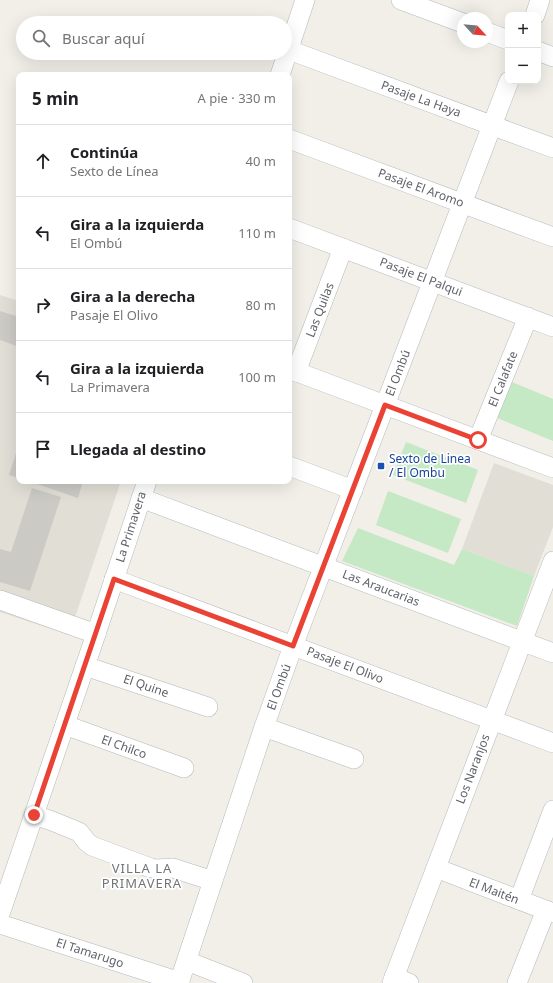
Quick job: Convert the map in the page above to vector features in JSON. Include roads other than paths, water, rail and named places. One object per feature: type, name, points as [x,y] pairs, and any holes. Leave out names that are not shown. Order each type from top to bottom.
[{"type":"street","points":[[292,41],[305,0]]},
{"type":"street","points":[[402,0],[457,21]]},
{"type":"street","points":[[536,12],[540,0]]},
{"type":"street","points":[[493,34],[505,39]]},
{"type":"street","name":"Pasaje La Haya","points":[[292,51],[553,148]]},
{"type":"street","points":[[541,52],[553,57]]},
{"type":"street","points":[[281,72],[285,60]]},
{"type":"street","name":"El Ombú","points":[[180,983],[264,727],[293,646],[508,84]]},
{"type":"street","name":"Pasaje El Aromo","points":[[292,140],[553,237]]},
{"type":"street","name":"Pasaje El Palqui","points":[[292,229],[553,327]]},
{"type":"street","name":"Las Quilas","points":[[293,370],[343,248]]},
{"type":"street","name":"El Calafate","points":[[478,440],[528,318]]},
{"type":"street","points":[[293,370],[553,468]]},
{"type":"street","points":[[292,467],[353,490]]},
{"type":"street","name":"Las Araucarias","points":[[144,490],[323,567],[553,653]]},
{"type":"street","name":"La Primavera","points":[[0,914],[144,490]]},
{"type":"street","name":"Los Naranjos","points":[[398,981],[436,868],[553,563]]},
{"type":"street","name":"Pasaje El Olivo","points":[[114,579],[553,743]]},
{"type":"street","points":[[0,600],[96,634]]},
{"type":"street","name":"El Quine","points":[[85,666],[208,707]]},
{"type":"street","name":"El Chilco","points":[[65,725],[184,768]]},
{"type":"street","points":[[264,727],[354,759]]},
{"type":"street","points":[[519,900],[553,810]]},
{"type":"street","points":[[34,815],[79,832],[92,846],[144,866],[157,869],[173,868],[213,881]]},
{"type":"street","name":"El Maitén","points":[[436,868],[550,912]]},
{"type":"street","points":[[517,983],[550,912]]},
{"type":"street","name":"El Tamarugo","points":[[0,924],[180,983]]},
{"type":"street","points":[[187,961],[243,983]]},
{"type":"place","name":"Sexto de Linea / El Ombu","points":[[381,466]]},
{"type":"district","name":"VILLA LA PRIMAVERA","points":[[142,876]]}]
